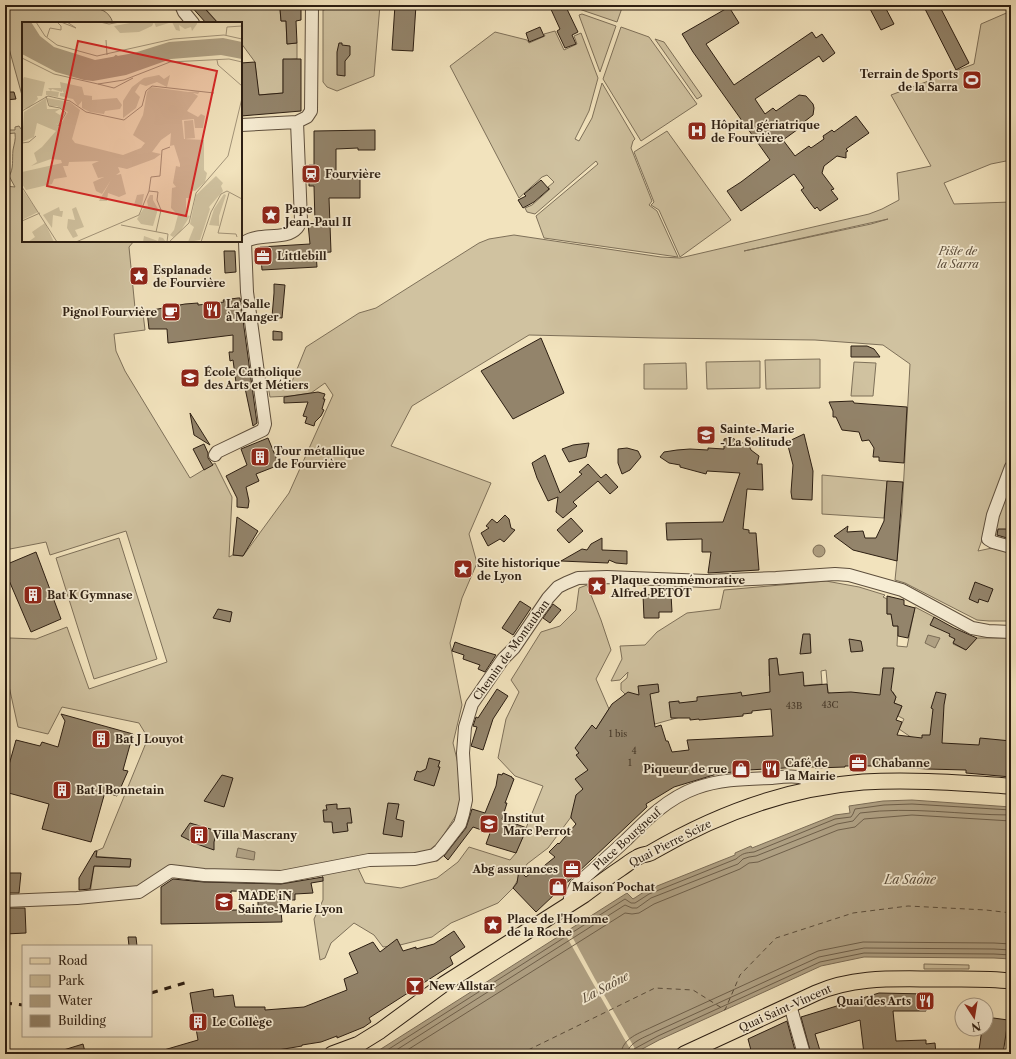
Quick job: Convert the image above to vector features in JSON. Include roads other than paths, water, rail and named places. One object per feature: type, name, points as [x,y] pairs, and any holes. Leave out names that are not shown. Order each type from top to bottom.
[{"type":"main road","name":"Quai Pierre Scize","points":[[332,1054],[359,1044],[380,1031],[444,984],[569,905],[636,858],[650,853],[686,833],[736,811],[758,803],[812,788],[862,782],[907,780],[1011,786]]},
{"type":"main road","name":"Quai Saint-Vincent","points":[[684,1054],[831,986],[847,982],[874,979],[962,979],[1011,981]]},
{"type":"street","points":[[181,5],[184,12],[192,22]]},
{"type":"street","points":[[242,125],[297,122],[307,117],[311,111],[312,5]]},
{"type":"street","points":[[216,455],[217,452],[263,430],[265,424],[251,323],[244,252],[245,242],[252,238],[289,234],[298,228],[301,220],[297,122]]},
{"type":"street","points":[[1011,467],[993,515],[988,539],[1011,547]]},
{"type":"street","name":"Chemin de Montauban","points":[[5,901],[77,898],[139,892],[171,871],[204,875],[281,877],[369,860],[415,859],[434,855],[440,850],[460,824],[463,814],[466,800],[463,753],[465,727],[472,704],[503,659],[514,648],[548,598],[566,582],[578,578],[607,577],[706,581],[791,578],[835,574],[849,575],[902,590],[972,628],[988,631],[1011,632]]},
{"type":"street","name":"Place Bourgneuf","points":[[569,905],[570,898],[576,885],[657,810],[676,797],[696,788],[726,780],[791,777],[803,778],[808,781],[812,788]]},
{"type":"street","points":[[790,1005],[804,1054]]},
{"type":"water","points":[[817,545],[821,545],[825,551],[821,557],[817,557],[813,553],[813,549]]},
{"type":"water","points":[[928,635],[940,638],[935,648],[925,643]]},
{"type":"water","name":"La Saône","points":[[912,800],[1011,807],[1011,959],[864,957],[821,966],[659,1040],[633,1054],[373,1054],[627,893],[633,899],[647,890],[735,855],[735,853],[751,846],[752,848],[835,815],[850,813],[849,806],[883,801]]},
{"type":"water","points":[[238,848],[255,852],[254,860],[236,857]]},
{"type":"railway","points":[[152,993],[188,982]]},
{"type":"railway","points":[[5,1003],[22,1005]]},
{"type":"place","name":"Terrain de Sports de la Sarra","points":[[972,80]]},
{"type":"place","name":"Hôpital gériatrique de Fourvière","points":[[697,131]]},
{"type":"place","name":"Fourvière","points":[[311,174]]},
{"type":"place","name":"Pape Jean-Paul II","points":[[271,215]]},
{"type":"place","name":"Littlebill","points":[[263,256]]},
{"type":"place","name":"Esplanade de Fourvière","points":[[139,276]]},
{"type":"place","name":"La Salle à Manger","points":[[212,310]]},
{"type":"place","name":"Pignol Fourvière","points":[[171,312]]},
{"type":"place","name":"École Catholique des Arts et Métiers","points":[[190,378]]},
{"type":"place","name":"Sainte-Marie - La Solitude","points":[[706,435]]},
{"type":"place","name":"Tour métallique de Fourvière","points":[[260,457]]},
{"type":"place","name":"Site historique de Lyon","points":[[463,569]]},
{"type":"place","name":"Plaque commémorative Alfred PETOT","points":[[597,586]]},
{"type":"place","name":"Bat K Gymnase","points":[[33,595]]},
{"type":"place","name":"Bat J Louyot","points":[[101,739]]},
{"type":"place","name":"Chabanne","points":[[858,763]]},
{"type":"place","name":"Piqueur de rue","points":[[741,769]]},
{"type":"place","name":"Café de la Mairie","points":[[771,769]]},
{"type":"place","name":"Bat I Bonnetain","points":[[62,790]]},
{"type":"place","name":"Institut Marc Perrot","points":[[489,824]]},
{"type":"place","name":"Villa Mascrany","points":[[199,835]]},
{"type":"place","name":"Abg assurances","points":[[572,869]]},
{"type":"place","name":"Maison Pochat","points":[[558,887]]},
{"type":"place","name":"MADE iN Sainte-Marie Lyon","points":[[224,902]]},
{"type":"place","name":"Place de l'Homme de la Roche","points":[[493,925]]},
{"type":"place","name":"New Allstar","points":[[415,986]]},
{"type":"place","name":"Quai des Arts","points":[[925,1001]]},
{"type":"place","name":"Le Collège","points":[[198,1022]]},
{"type":"park label","name":"Piste de la Sarra","points":[[958,257]]}]
